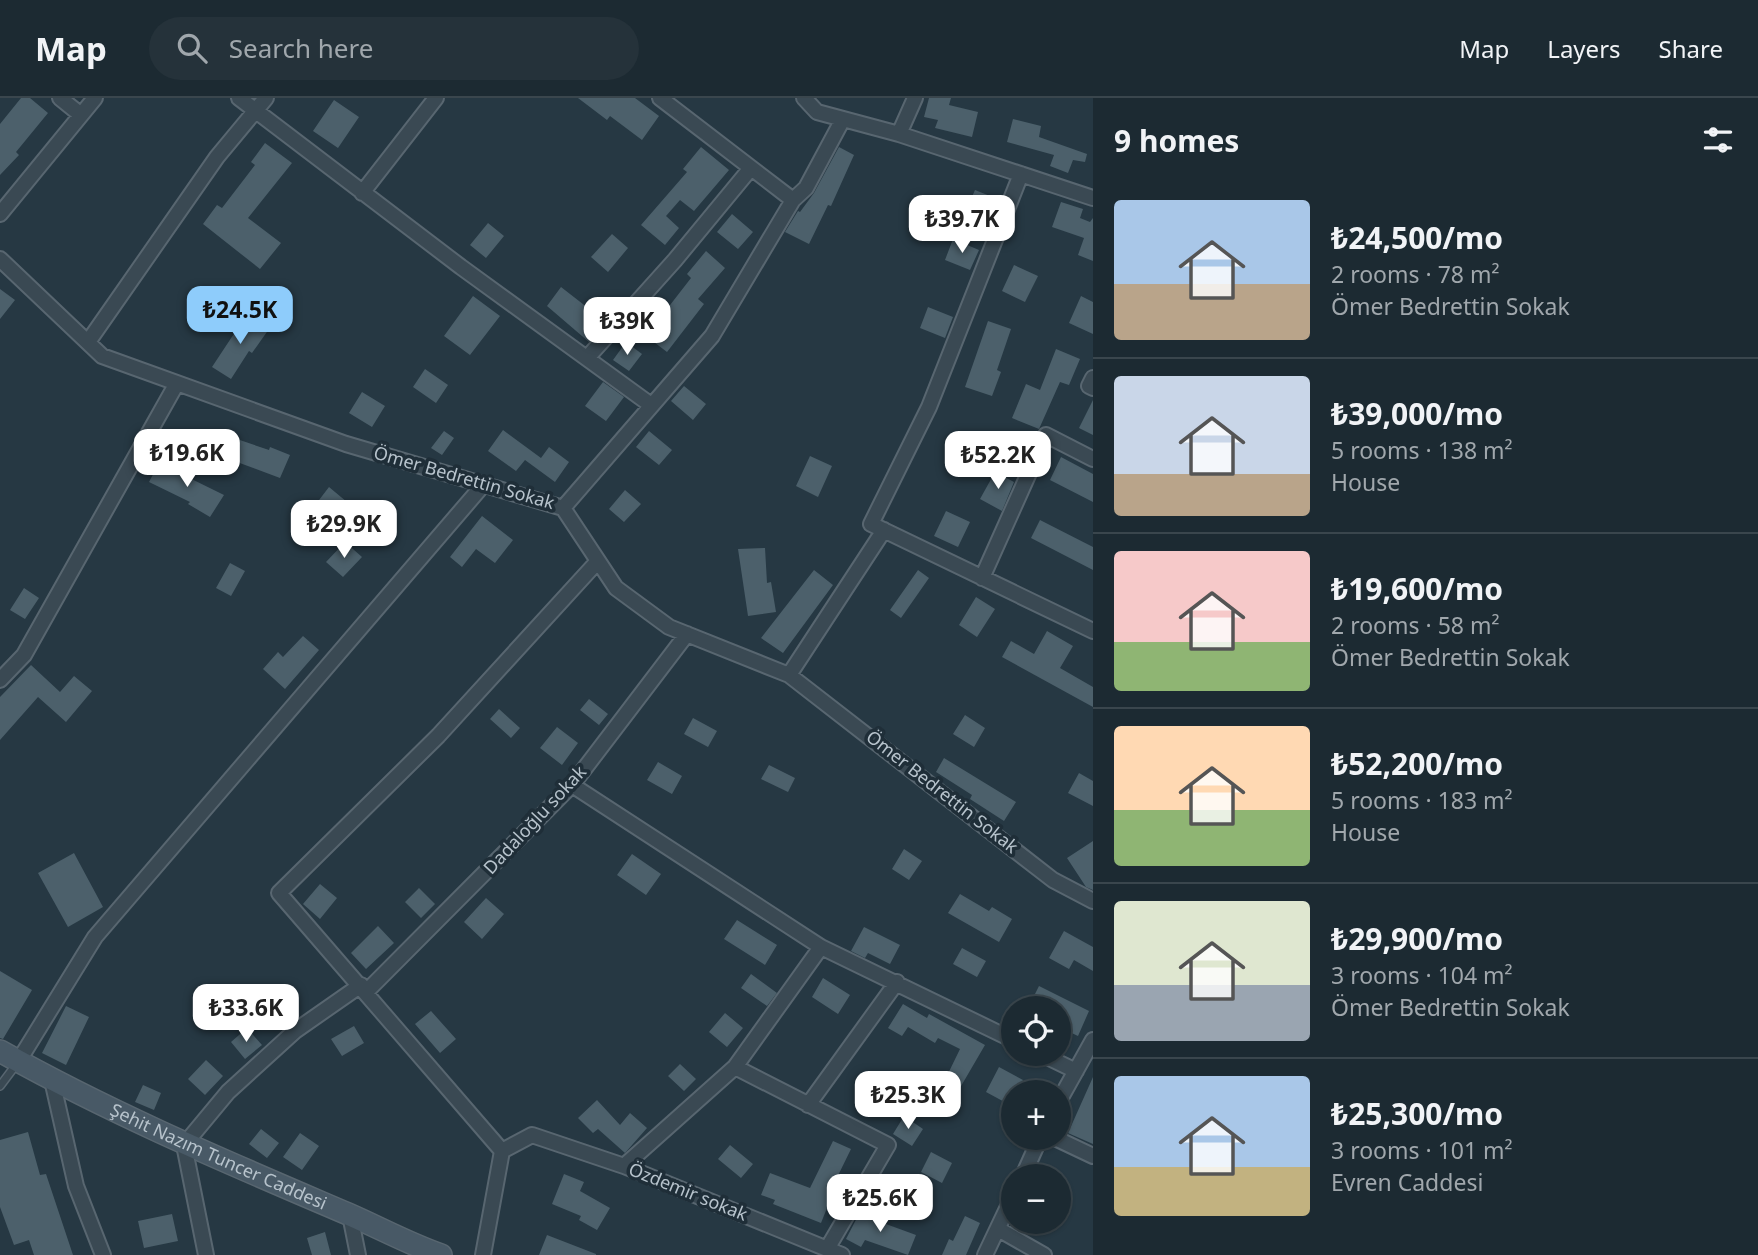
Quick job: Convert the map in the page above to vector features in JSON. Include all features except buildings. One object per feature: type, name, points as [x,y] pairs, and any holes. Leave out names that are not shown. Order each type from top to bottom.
[{"type":"street","points":[[60,98],[81,115]]},
{"type":"street","points":[[0,214],[95,98]]},
{"type":"street","points":[[239,98],[362,193],[651,405]]},
{"type":"street","points":[[88,342],[217,158],[266,98]]},
{"type":"street","points":[[362,193],[436,98]]},
{"type":"street","points":[[660,98],[793,200]]},
{"type":"street","points":[[804,98],[817,112],[899,134],[1093,198]]},
{"type":"street","points":[[899,134],[915,98]]},
{"type":"street","points":[[563,508],[712,336],[793,200],[806,188],[843,119]]},
{"type":"street","points":[[587,358],[676,260],[751,168]]},
{"type":"street","points":[[1021,174],[929,407],[871,524],[1093,631]]},
{"type":"street","name":"Ömer Bedrettin Sokak","points":[[0,259],[102,356],[346,444],[563,508],[616,588],[669,627],[789,675],[1053,880],[1093,901]]},
{"type":"street","points":[[1093,377],[1089,386],[1093,388]]},
{"type":"street","points":[[0,680],[24,655],[177,383]]},
{"type":"street","points":[[982,578],[1046,435],[1093,459]]},
{"type":"street","points":[[9,1056],[95,937],[484,484]]},
{"type":"street","points":[[789,675],[884,530]]},
{"type":"street","points":[[483,1255],[502,1151],[364,988],[279,893],[438,736],[598,561]]},
{"type":"street","name":"Dadaloğlu sokak","points":[[184,1146],[228,1092],[295,1031],[364,988],[572,785],[687,634]]},
{"type":"street","points":[[572,785],[821,947],[1001,1034]]},
{"type":"street","points":[[624,1166],[735,1067],[821,947]]},
{"type":"street","points":[[808,1105],[897,982]]},
{"type":"street","points":[[1071,1080],[1093,1040]]},
{"type":"street","name":"Şehit Nazım Tuncer Caddesi","points":[[9,1056],[184,1146],[350,1215],[407,1244],[441,1255]]},
{"type":"street","points":[[1066,1066],[1076,1071]]},
{"type":"street","points":[[735,1067],[888,1146],[827,1249]]},
{"type":"street","points":[[52,1080],[76,1186],[103,1255]]},
{"type":"street","name":"Özdemir sokak","points":[[502,1151],[532,1135],[624,1166],[842,1255]]},
{"type":"street","points":[[184,1146],[206,1255]]},
{"type":"street","points":[[1071,1146],[1093,1156]]},
{"type":"street","points":[[350,1215],[358,1255]]},
{"type":"street","points":[[985,1255],[1001,1222]]},
{"type":"street","points":[[998,1229],[1044,1255]]},
{"type":"lane","points":[[0,1086],[9,1056]]}]
